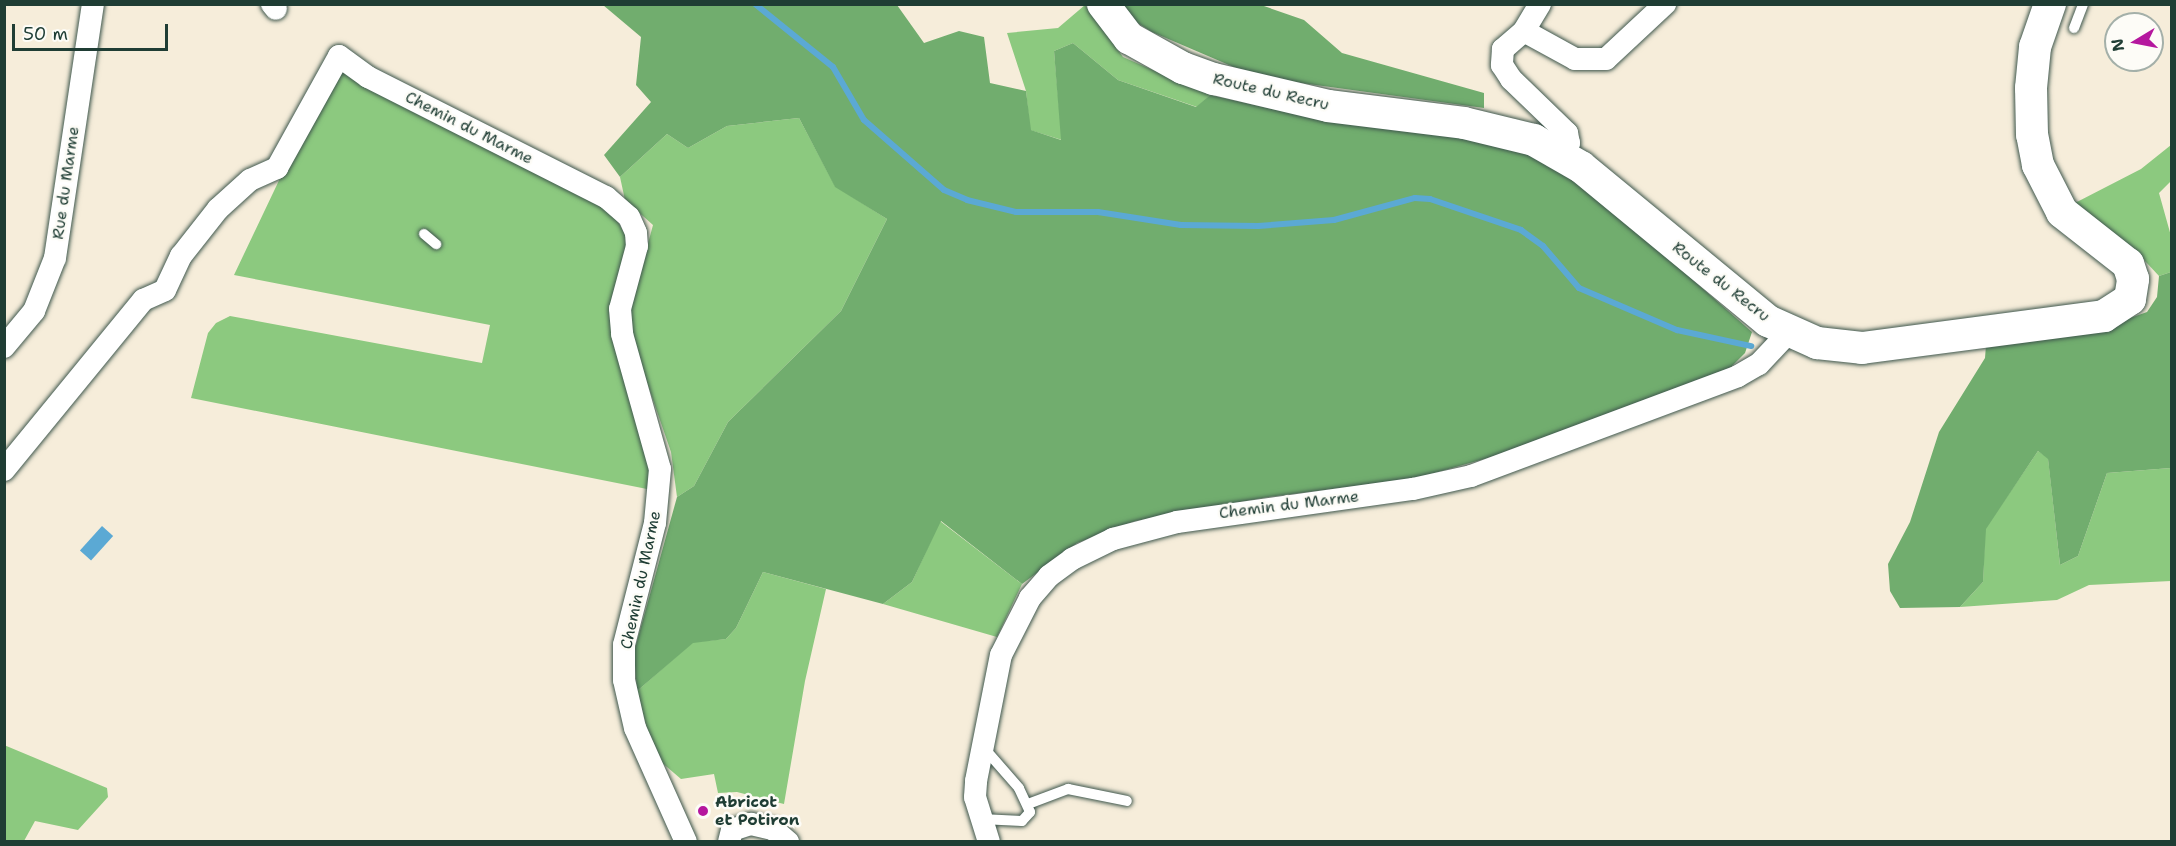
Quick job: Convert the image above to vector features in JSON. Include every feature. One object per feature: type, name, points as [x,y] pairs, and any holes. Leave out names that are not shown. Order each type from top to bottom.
[{"type":"street","name":"Rue du Marme","points":[[4,347],[34,311],[55,258],[93,4]]},
{"type":"street","name":"Route du Recru","points":[[1103,4],[1129,38],[1183,68],[1214,79],[1328,106],[1516,133],[1561,154],[1752,310],[1789,332],[1817,343],[1862,348],[2104,316],[2130,298],[2133,279],[2128,264],[2062,212],[2038,165],[2032,135],[2031,88],[2036,47],[2050,4]]},
{"type":"street","points":[[1540,4],[1524,32],[1503,49],[1502,65],[1511,79],[1568,133],[1569,143],[1561,154]]},
{"type":"street","points":[[1524,32],[1575,59],[1606,59],[1665,4]]},
{"type":"street","name":"Chemin du Marme","points":[[4,470],[143,300],[165,290],[181,256],[218,209],[250,180],[277,168],[339,56],[368,77],[606,197],[633,225],[637,246],[620,309],[622,334],[653,437],[659,495],[624,645],[624,680],[635,728],[686,842]]},
{"type":"street","name":"Chemin du Marme","points":[[988,842],[975,797],[982,745],[1002,655],[1029,598],[1049,576],[1089,549],[1151,527],[1188,519],[1413,489],[1471,476],[1738,376],[1759,364],[1789,332]]},
{"type":"street","points":[[729,842],[732,830],[751,824],[773,829],[788,842]]},
{"type":"lane","points":[[2074,28],[2083,4]]},
{"type":"lane","points":[[424,234],[436,244]]},
{"type":"lane","points":[[981,819],[1022,821],[1030,812],[1028,804],[982,745]]},
{"type":"lane","points":[[1028,804],[1068,789],[1127,801]]},
{"type":"green space","points":[[603,5],[897,5],[924,43],[959,31],[984,37],[990,83],[1026,91],[1031,130],[1061,140],[1054,51],[1073,43],[1118,80],[1196,107],[1210,95],[1272,109],[1483,136],[1539,152],[1577,178],[1752,332],[1745,353],[1726,372],[1538,444],[1413,479],[1268,497],[1135,521],[1077,543],[1022,584],[941,521],[912,582],[883,604],[763,572],[736,628],[726,639],[693,643],[637,691],[634,652],[677,497],[694,486],[728,422],[841,311],[887,219],[835,187],[799,118],[727,126],[688,148],[667,134],[620,177],[604,155],[651,102],[636,85],[641,37]]},
{"type":"green space","points":[[1085,5],[1123,57],[1210,95],[1197,107],[1118,80],[1073,43],[1054,51],[1062,140],[1030,130],[1026,91],[1007,33],[1058,28]]},
{"type":"green space","points":[[1122,5],[1261,5],[1304,20],[1342,53],[1484,93],[1484,108],[1257,77],[1152,32],[1128,17]]},
{"type":"green space","points":[[349,72],[609,206],[632,247],[612,312],[649,443],[652,490],[191,398],[208,333],[216,323],[230,316],[482,363],[490,325],[234,275],[312,111],[339,74]]},
{"type":"green space","points":[[799,118],[835,186],[887,219],[841,311],[728,422],[694,486],[677,497],[671,452],[632,339],[629,314],[653,225],[625,200],[620,177],[667,134],[688,148],[727,126]]},
{"type":"green space","points":[[2171,145],[2171,181],[2159,193],[2171,236],[2171,272],[2159,276],[2132,247],[2073,204],[2141,169]]},
{"type":"green space","points":[[2171,272],[2171,468],[2107,473],[2078,556],[2060,565],[2048,459],[2038,451],[1986,529],[1983,582],[1960,607],[1900,608],[1890,591],[1888,564],[1910,522],[1939,432],[1985,358],[1986,345],[2099,329],[2147,312],[2157,297],[2159,276]]},
{"type":"green space","points":[[2038,451],[2048,458],[2060,565],[2078,556],[2107,473],[2171,468],[2171,581],[2089,585],[2057,600],[1960,607],[1983,582],[1985,529]]},
{"type":"green space","points":[[940,521],[1022,584],[997,637],[883,604],[912,582]]},
{"type":"green space","points":[[763,572],[826,589],[805,681],[784,804],[737,792],[718,793],[714,774],[681,779],[660,761],[652,747],[637,691],[693,642],[726,639],[736,628]]},
{"type":"green space","points":[[4,745],[107,788],[108,797],[78,830],[35,821],[24,841],[5,841]]},
{"type":"water","points":[[102,526],[113,536],[91,561],[80,551]]},
{"type":"waterway","points":[[755,4],[833,67],[864,120],[944,190],[967,200],[1016,212],[1098,212],[1181,225],[1258,226],[1334,220],[1415,198],[1430,199],[1521,230],[1543,246],[1579,288],[1677,330],[1751,346]]},
{"type":"place","name":"Abricot et Potiron","points":[[703,811]]}]
